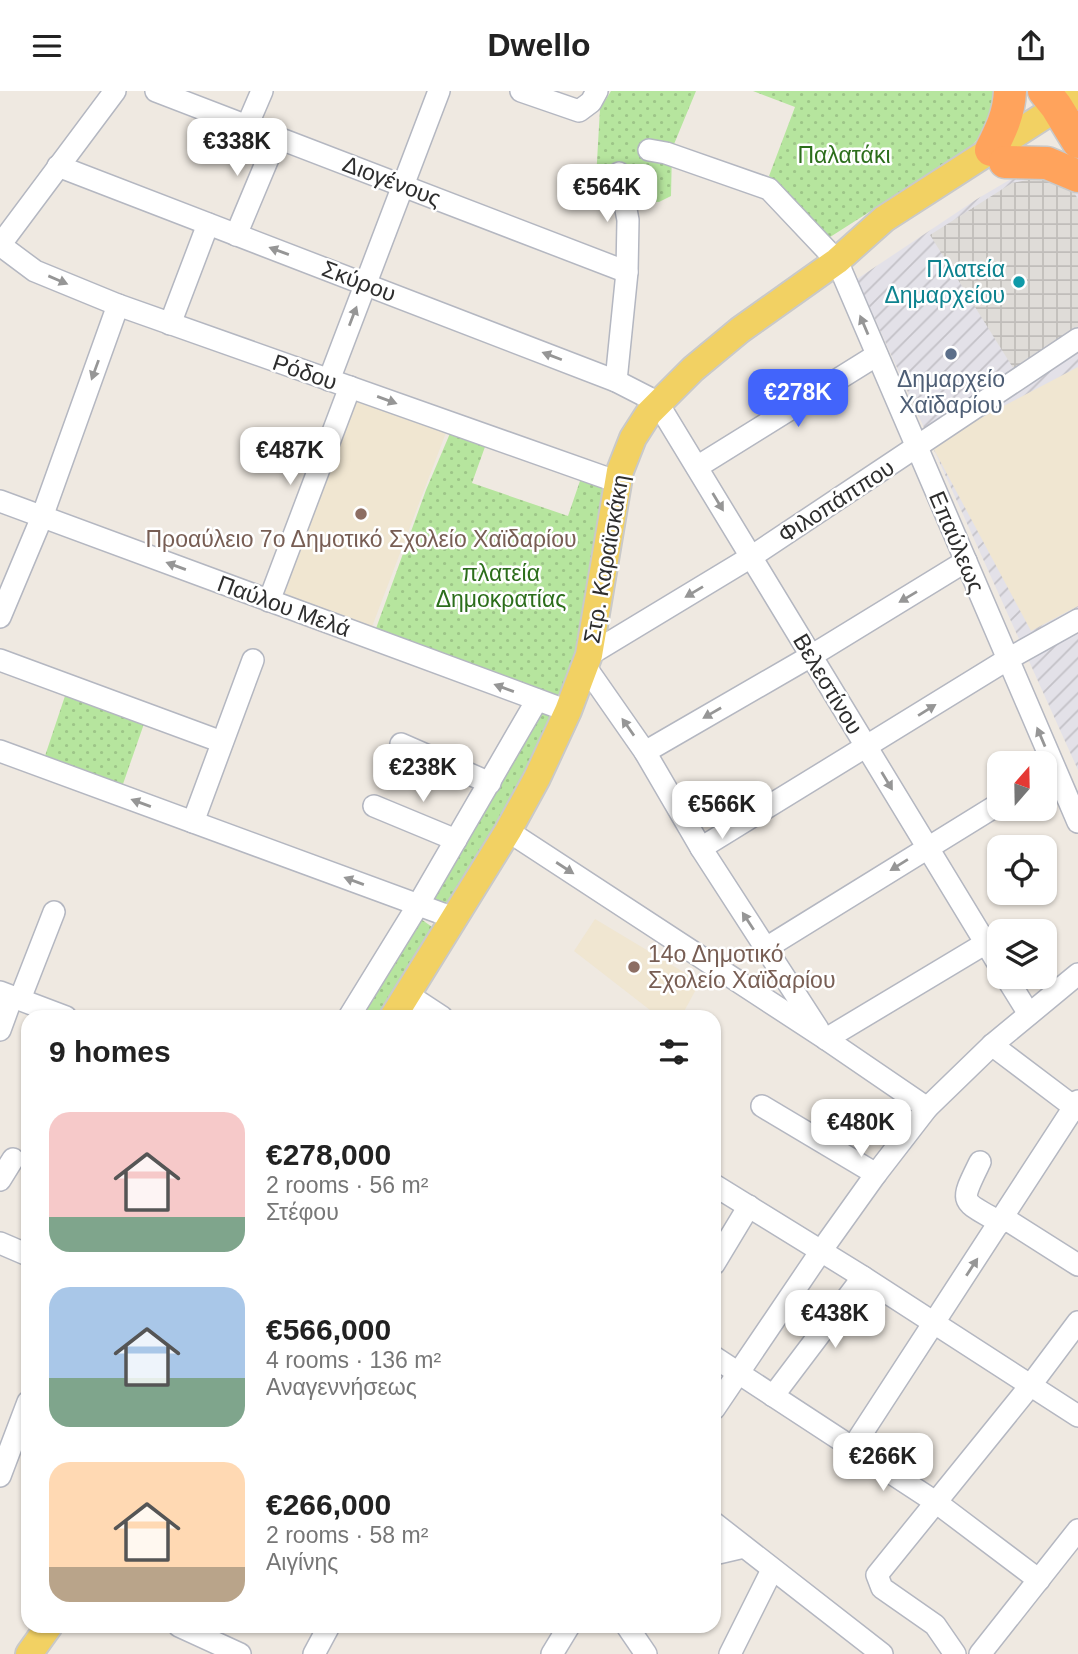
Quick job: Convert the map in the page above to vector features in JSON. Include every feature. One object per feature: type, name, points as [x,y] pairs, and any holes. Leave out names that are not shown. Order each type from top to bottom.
[{"type":"highway","points":[[1010,91],[1010,108],[998,156],[1047,163],[1078,176]]},
{"type":"main road","name":"Στρ. Καραϊσκάκη","points":[[454,918],[508,831],[537,778],[568,711],[587,660],[618,482],[633,438],[657,402],[740,330],[837,261],[884,219],[998,156],[1067,112]]},
{"type":"main road","points":[[397,1010],[454,918]]},
{"type":"main road","points":[[29,1654],[44,1633]]},
{"type":"street","points":[[0,245],[9,217],[58,166],[115,91]]},
{"type":"street","name":"Διογένους","points":[[156,91],[627,272]]},
{"type":"street","points":[[247,126],[262,91]]},
{"type":"street","points":[[329,380],[439,91]]},
{"type":"street","points":[[521,91],[579,111],[584,109],[597,91]]},
{"type":"street","points":[[236,235],[276,137]]},
{"type":"street","points":[[649,150],[666,153],[769,189],[837,261]]},
{"type":"street","name":"Σκύρου","points":[[58,166],[616,381],[657,402]]},
{"type":"street","points":[[616,381],[627,272],[628,220],[619,173]]},
{"type":"street","points":[[170,324],[208,224]]},
{"type":"street","name":"Ρόδου","points":[[0,245],[35,271],[118,305],[618,482]]},
{"type":"street","name":"Επαύλεως","points":[[837,261],[1008,659],[1042,751]]},
{"type":"street","points":[[0,618],[42,517],[118,305]]},
{"type":"street","name":"Φιλοπάππου","points":[[587,660],[751,557],[1078,339]]},
{"type":"street","points":[[696,467],[877,355]]},
{"type":"street","points":[[269,601],[350,387]]},
{"type":"street","name":"Βελεστίνου","points":[[657,402],[986,943]]},
{"type":"street","name":"Παύλου Μελά","points":[[0,501],[568,711]]},
{"type":"street","points":[[645,752],[811,656],[966,561]]},
{"type":"street","points":[[701,848],[1008,659],[1078,620]]},
{"type":"street","points":[[0,660],[222,742]]},
{"type":"street","points":[[193,822],[253,660]]},
{"type":"street","points":[[587,660],[701,848],[804,1010],[826,1039]]},
{"type":"street","points":[[353,1010],[418,905],[537,700]]},
{"type":"street","points":[[401,744],[489,783]]},
{"type":"street","points":[[0,751],[454,918]]},
{"type":"street","name":"Επαύλεως","points":[[1057,786],[1078,822]]},
{"type":"street","points":[[374,806],[456,840]]},
{"type":"street","points":[[766,949],[987,811]]},
{"type":"street","points":[[508,831],[826,1039],[926,1108]]},
{"type":"street","points":[[0,1030],[11,996],[54,912]]},
{"type":"street","points":[[826,1039],[986,943]]},
{"type":"street","points":[[721,1399],[821,1251],[926,1108],[992,1045],[1078,974]]},
{"type":"street","points":[[1013,989],[1029,1014]]},
{"type":"street","points":[[407,994],[431,1010]]},
{"type":"street","points":[[11,996],[48,1010]]},
{"type":"street","points":[[853,1447],[1077,1106],[992,1045]]},
{"type":"street","points":[[762,1106],[876,1174]]},
{"type":"street","points":[[0,1180],[13,1159]]},
{"type":"street","points":[[980,1162],[965,1192],[966,1200],[971,1206],[1003,1220],[1078,1265]]},
{"type":"street","points":[[721,1189],[1078,1416]]},
{"type":"street","points":[[721,1252],[749,1206]]},
{"type":"street","points":[[0,1243],[21,1252]]},
{"type":"street","points":[[773,1396],[863,1277]]},
{"type":"street","points":[[955,1654],[935,1625],[881,1588],[877,1575],[1030,1386],[1078,1322]]},
{"type":"street","points":[[721,1362],[937,1503],[1039,1580]]},
{"type":"street","points":[[0,1476],[21,1420]]},
{"type":"street","points":[[721,1529],[879,1653]]},
{"type":"street","points":[[980,1654],[1078,1531]]},
{"type":"street","points":[[721,1552],[744,1547]]},
{"type":"street","points":[[730,1654],[772,1570]]},
{"type":"street","points":[[194,1633],[240,1654]]},
{"type":"street","points":[[314,1654],[325,1633]]},
{"type":"street","points":[[552,1654],[565,1633]]},
{"type":"street","points":[[632,1633],[646,1654]]},
{"type":"shaded area","points":[[1026,175],[1078,189],[1078,770],[857,279],[977,199],[1011,179]]},
{"type":"shaded area","name":"Πλατεία Δημαρχείου","points":[[1042,177],[1071,188],[1078,199],[1078,330],[1015,371],[930,235],[1012,183]]},
{"type":"shaded area","points":[[1078,367],[1078,606],[1031,631],[931,444]]},
{"type":"shaded area","name":"Προαύλειο 7ο Δημοτικό Σχολείο Χαϊδαρίου","points":[[352,394],[447,430],[370,632],[274,597]]},
{"type":"shaded area","name":"14ο Δημοτικό Σχολείο Χαϊδαρίου","points":[[595,919],[700,982],[685,1010],[650,1010],[574,951]]},
{"type":"green space","points":[[611,91],[696,91],[672,149],[671,196],[659,202],[595,196],[600,109]]},
{"type":"green space","name":"Παλατάκι","points":[[753,91],[996,91],[991,123],[971,147],[827,239],[798,203],[769,176],[795,107]]},
{"type":"green space","name":"πλατεία Δημοκρατίας","points":[[451,431],[486,444],[472,483],[568,516],[581,478],[606,486],[588,639],[563,702],[374,634],[426,490]]},
{"type":"green space","points":[[67,690],[146,718],[123,784],[45,756]]},
{"type":"green space","points":[[539,708],[563,716],[452,911],[427,902]]},
{"type":"green space","points":[[418,917],[435,929],[388,1010],[359,1010]]},
{"type":"place","name":"Πλατεία Δημαρχείου","points":[[1019,282]]},
{"type":"place","name":"Δημαρχείο Χαϊδαρίου","points":[[951,354]]},
{"type":"place","name":"Προαύλειο 7ο Δημοτικό Σχολείο Χαϊδαρίου","points":[[361,514]]},
{"type":"place","name":"14ο Δημοτικό Σχολείο Χαϊδαρίου","points":[[634,967]]}]
